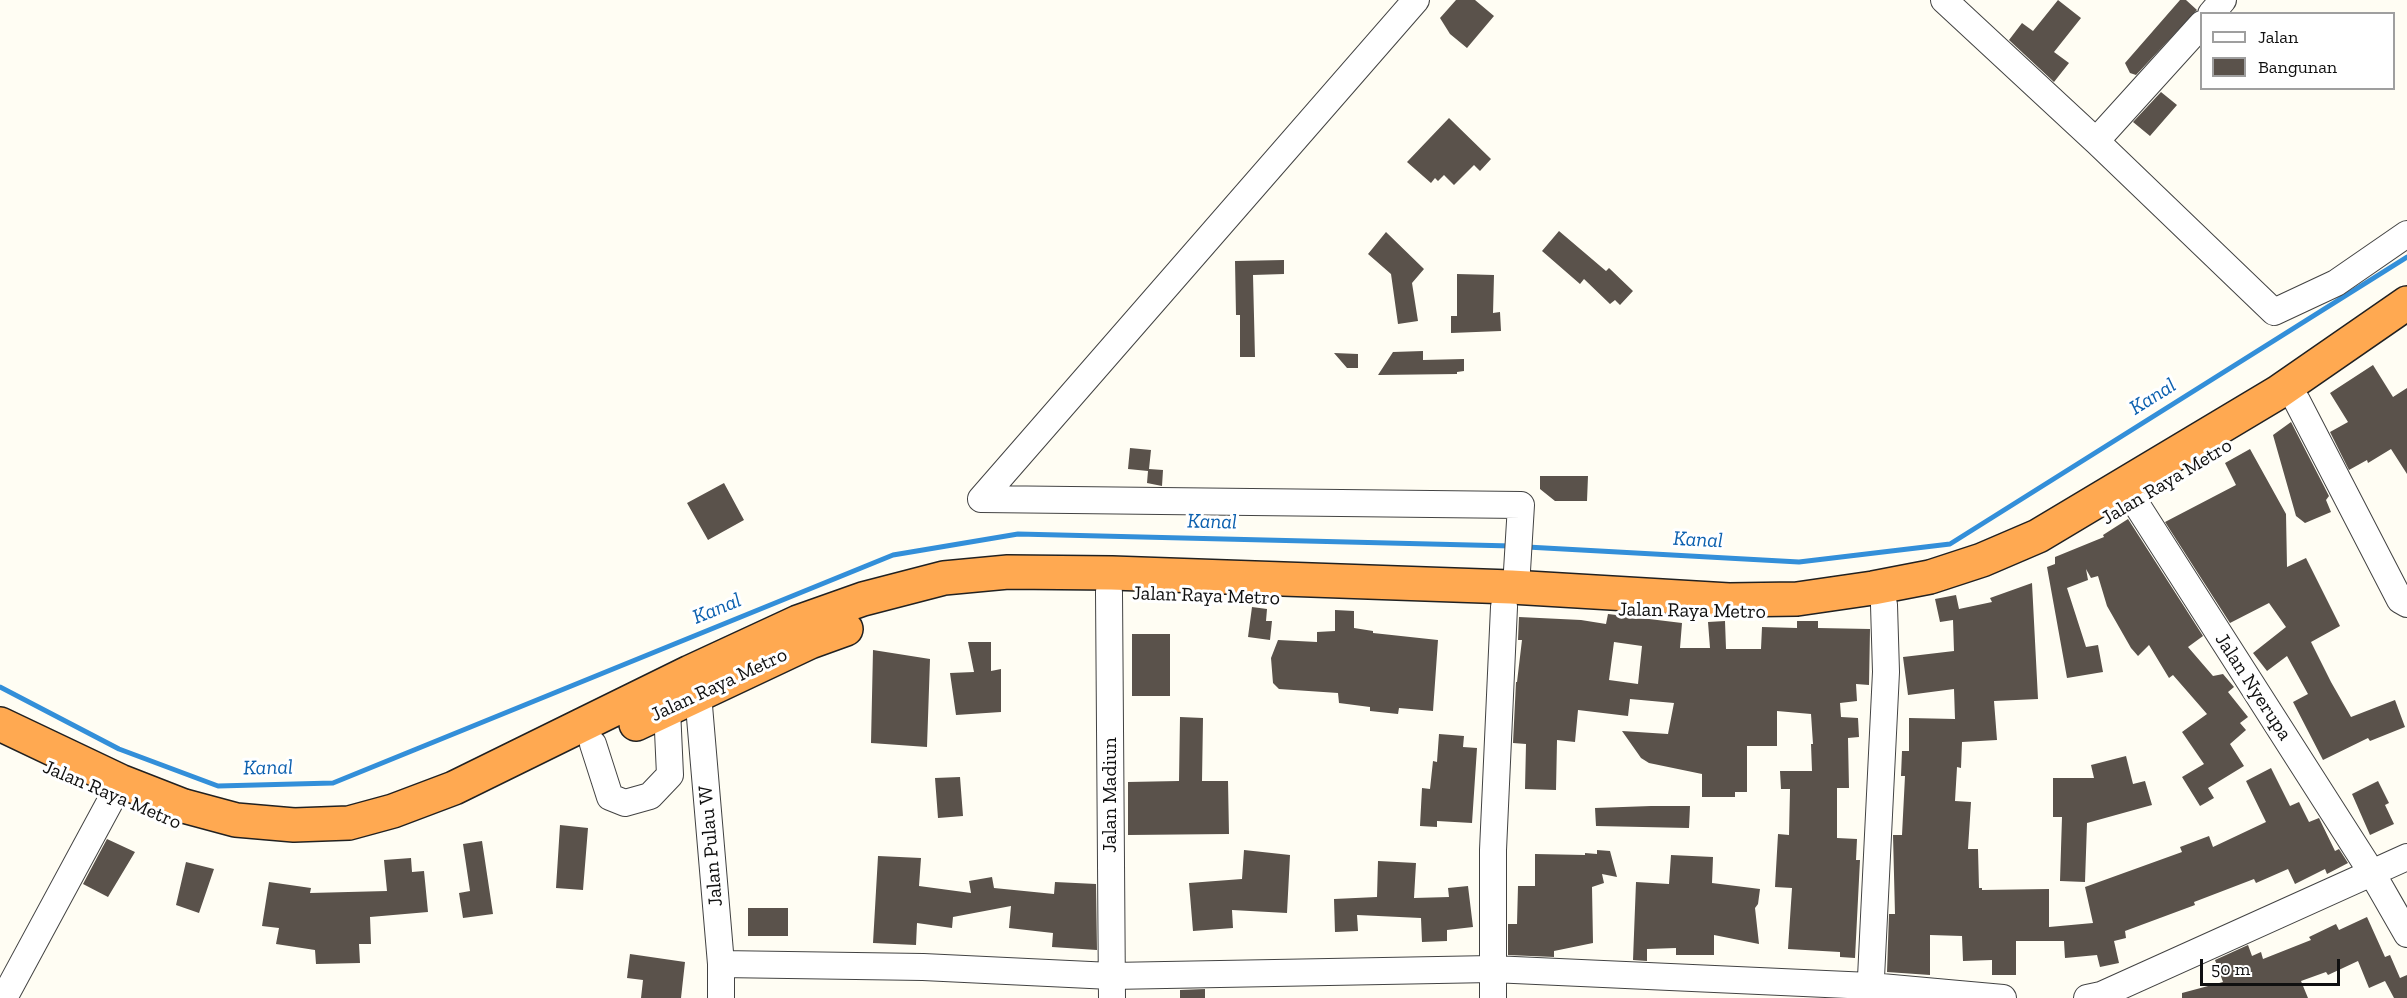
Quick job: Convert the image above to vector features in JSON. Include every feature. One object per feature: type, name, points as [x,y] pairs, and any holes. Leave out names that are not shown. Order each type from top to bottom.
[{"type":"highway","points":[[0,724],[120,781],[184,806],[236,820],[294,825],[349,823],[393,812],[589,734],[694,683],[798,622],[863,599],[944,578],[1008,572],[1112,573],[1510,597],[1797,600],[1930,578],[1982,560],[2038,536],[2277,393],[2407,303]]},
{"type":"highway","name":"Jalan Raya Metro","points":[[694,683],[877,618],[950,599],[1007,592],[1510,597],[1797,612],[1884,605],[1939,595],[1994,577],[2055,550],[2297,401],[2407,329]]},
{"type":"highway","name":"Jalan Raya Metro","points":[[0,746],[111,800],[176,825],[234,839],[296,846],[352,841],[402,827],[462,805],[589,734]]},
{"type":"street","points":[[1416,0],[981,499],[1521,505],[1510,597],[1493,850],[1493,998]]},
{"type":"street","points":[[1944,0],[2096,141],[2274,312],[2336,283],[2407,234]]},
{"type":"street","points":[[2213,12],[2223,0]]},
{"type":"street","points":[[2096,141],[2200,26]]},
{"type":"street","points":[[2297,401],[2400,600],[2407,604]]},
{"type":"street","name":"Jalan Nyerupa","points":[[2135,502],[2372,873],[2407,934]]},
{"type":"street","name":"Jalan Madiun","points":[[1108,592],[1111,987]]},
{"type":"street","points":[[1870,992],[1886,672],[1884,605]]},
{"type":"street","name":"Jalan Pulau W","points":[[694,683],[721,964],[721,998]]},
{"type":"street","points":[[589,734],[610,797],[625,803],[650,796],[670,775],[663,698]]},
{"type":"street","points":[[4,998],[111,800]]},
{"type":"street","points":[[2086,998],[2101,995],[2407,857]]},
{"type":"street","points":[[721,964],[923,967],[1111,987],[1492,969],[2003,998]]},
{"type":"building","points":[[1456,0],[1475,0],[1494,16],[1467,48],[1450,34],[1440,18]]},
{"type":"building","points":[[2058,0],[2081,18],[2054,52],[2069,63],[2054,82],[2009,40],[2022,23],[2033,31]]},
{"type":"building","points":[[2180,0],[2186,0],[2197,10],[2136,75],[2130,73],[2125,63]]},
{"type":"building","points":[[2161,92],[2177,105],[2150,136],[2133,122]]},
{"type":"building","points":[[1449,118],[1491,159],[1480,171],[1474,165],[1454,185],[1444,175],[1438,181],[1435,178],[1431,183],[1407,162]]},
{"type":"building","points":[[1559,231],[1606,271],[1609,268],[1633,291],[1620,305],[1615,300],[1610,304],[1584,279],[1580,284],[1542,251]]},
{"type":"building","points":[[1386,232],[1424,269],[1412,283],[1418,321],[1398,324],[1391,274],[1368,254]]},
{"type":"building","points":[[1284,260],[1284,274],[1253,275],[1255,357],[1240,357],[1240,315],[1236,315],[1235,261]]},
{"type":"building","points":[[1457,274],[1494,275],[1493,313],[1500,312],[1501,331],[1451,333],[1451,316],[1457,316]]},
{"type":"building","points":[[1423,351],[1423,360],[1464,359],[1464,371],[1457,372],[1457,374],[1378,375],[1393,352]]},
{"type":"building","points":[[1334,353],[1358,354],[1358,368],[1347,368]]},
{"type":"building","points":[[2373,365],[2393,397],[2407,388],[2407,474],[2391,449],[2368,463],[2367,460],[2349,470],[2330,432],[2348,422],[2330,393]]},
{"type":"building","points":[[2291,422],[2329,496],[2326,500],[2331,512],[2305,523],[2296,516],[2273,435]]},
{"type":"building","points":[[1130,448],[1151,450],[1149,469],[1163,470],[1162,486],[1147,483],[1148,471],[1128,469]]},
{"type":"building","points":[[2250,449],[2286,514],[2287,567],[2306,558],[2340,626],[2311,642],[2331,682],[2351,717],[2395,700],[2405,727],[2370,741],[2368,738],[2323,760],[2293,702],[2308,694],[2287,656],[2267,671],[2253,653],[2286,627],[2269,603],[2230,623],[2165,522],[2236,485],[2225,463]]},
{"type":"building","points":[[1540,476],[1588,476],[1587,501],[1555,501],[1540,489]]},
{"type":"building","points":[[724,483],[744,520],[708,540],[687,503]]},
{"type":"building","points":[[2128,519],[2203,636],[2188,647],[2213,676],[2223,674],[2234,687],[2228,692],[2248,717],[2240,723],[2246,730],[2230,744],[2244,766],[2208,788],[2214,798],[2200,806],[2182,777],[2204,764],[2182,732],[2207,714],[2173,675],[2169,678],[2149,645],[2138,656],[2131,648],[2107,606],[2098,576],[2091,578],[2086,569],[2088,580],[2067,588],[2086,647],[2098,645],[2103,672],[2067,678],[2047,567],[2055,564],[2055,557],[2104,537],[2103,535]]},
{"type":"building","points":[[2032,583],[2038,699],[1994,701],[1997,740],[1962,742],[1961,768],[1957,767],[1955,801],[1971,802],[1968,849],[1978,849],[1979,888],[1982,890],[2049,889],[2049,927],[2093,923],[2085,887],[2182,852],[2180,847],[2209,836],[2213,847],[2266,822],[2246,781],[2271,768],[2290,806],[2299,802],[2309,822],[2319,818],[2335,851],[2339,849],[2348,863],[2327,874],[2325,869],[2295,884],[2288,869],[2256,883],[2254,879],[2194,902],[2195,905],[2125,931],[2126,938],[2114,941],[2119,963],[2100,967],[2097,955],[2065,958],[2064,941],[2016,941],[2016,975],[1992,975],[1992,960],[1963,961],[1962,936],[1930,935],[1930,975],[1887,972],[1889,914],[1895,914],[1893,835],[1902,835],[1905,776],[1901,776],[1902,751],[1909,751],[1909,718],[1955,719],[1954,689],[1908,695],[1903,657],[1954,651],[1953,620],[1940,622],[1935,599],[1956,595],[1959,609],[1992,602],[1990,598]]},
{"type":"building","points":[[1252,607],[1267,609],[1266,621],[1272,621],[1270,640],[1248,637]]},
{"type":"building","points":[[1335,610],[1354,611],[1354,628],[1373,631],[1373,633],[1438,640],[1433,711],[1399,708],[1398,714],[1370,711],[1370,707],[1339,703],[1338,693],[1279,689],[1273,683],[1271,658],[1278,640],[1317,642],[1317,632],[1335,631]]},
{"type":"building","points":[[1608,614],[1682,623],[1680,648],[1710,648],[1708,622],[1725,621],[1726,649],[1761,649],[1762,627],[1797,628],[1797,621],[1818,621],[1818,628],[1870,629],[1869,685],[1856,684],[1857,701],[1840,703],[1841,717],[1858,718],[1859,737],[1848,738],[1849,788],[1837,788],[1837,838],[1857,839],[1856,860],[1860,860],[1855,958],[1840,957],[1840,952],[1788,949],[1792,888],[1775,887],[1778,834],[1789,835],[1790,789],[1781,789],[1780,771],[1812,771],[1811,714],[1777,711],[1777,746],[1747,746],[1747,792],[1735,792],[1735,797],[1702,797],[1702,774],[1649,763],[1641,758],[1622,731],[1668,734],[1674,703],[1630,699],[1628,716],[1578,710],[1575,742],[1557,740],[1556,790],[1525,789],[1526,744],[1513,743],[1516,682],[1522,640],[1518,640],[1519,617],[1581,620],[1606,624]],"holes":[[[1614,642],[1642,646],[1638,684],[1609,680]]]},
{"type":"building","points":[[1132,634],[1170,634],[1170,696],[1132,696]]},
{"type":"building","points":[[968,642],[991,642],[991,671],[1001,669],[1001,712],[956,715],[950,673],[974,672]]},
{"type":"building","points":[[873,650],[930,659],[927,747],[871,743]]},
{"type":"building","points":[[1180,717],[1203,718],[1202,781],[1228,781],[1229,834],[1128,835],[1128,782],[1179,781]]},
{"type":"building","points":[[1439,734],[1464,736],[1463,747],[1477,748],[1472,823],[1437,821],[1437,827],[1420,826],[1422,788],[1430,789],[1433,761],[1437,762]]},
{"type":"building","points":[[2126,756],[2133,784],[2145,781],[2152,805],[2087,823],[2085,882],[2060,881],[2062,817],[2053,817],[2053,778],[2094,778],[2091,765]]},
{"type":"building","points":[[960,777],[963,816],[938,818],[935,778]]},
{"type":"building","points":[[2378,781],[2389,803],[2385,805],[2394,824],[2370,835],[2352,794]]},
{"type":"building","points":[[1690,806],[1689,828],[1596,826],[1595,808]]},
{"type":"building","points":[[560,825],[588,828],[583,890],[556,888]]},
{"type":"building","points":[[107,839],[135,852],[108,897],[83,884]]},
{"type":"building","points":[[482,841],[493,914],[463,918],[459,893],[470,891],[463,844]]},
{"type":"building","points":[[1244,850],[1290,855],[1287,913],[1232,910],[1233,928],[1193,931],[1189,883],[1242,879]]},
{"type":"building","points":[[1597,850],[1610,851],[1617,877],[1602,874],[1604,883],[1592,887],[1593,943],[1554,951],[1554,957],[1508,955],[1508,924],[1517,924],[1518,886],[1535,886],[1535,854],[1585,855],[1585,853],[1597,854]]},
{"type":"building","points":[[1671,855],[1713,857],[1712,883],[1760,889],[1758,904],[1755,908],[1759,944],[1714,935],[1714,955],[1676,955],[1676,948],[1647,949],[1647,961],[1633,960],[1636,882],[1669,884]]},
{"type":"building","points":[[878,856],[921,858],[919,886],[971,893],[969,881],[992,877],[994,888],[1054,894],[1055,882],[1096,884],[1097,950],[1052,947],[1053,933],[1009,928],[1011,906],[953,917],[952,928],[917,923],[916,945],[873,943]]},
{"type":"building","points":[[411,858],[412,872],[424,871],[428,912],[370,917],[371,944],[359,944],[360,963],[316,964],[315,950],[276,944],[279,928],[262,926],[269,882],[311,888],[310,893],[387,891],[384,860]]},
{"type":"building","points":[[1378,861],[1416,863],[1414,898],[1449,897],[1448,888],[1468,886],[1473,927],[1447,930],[1447,941],[1422,942],[1421,918],[1357,915],[1358,931],[1335,932],[1334,899],[1377,897]]},
{"type":"building","points":[[186,862],[214,869],[199,913],[176,905]]},
{"type":"building","points":[[748,908],[788,908],[788,936],[748,936]]},
{"type":"building","points":[[2367,917],[2385,957],[2390,955],[2400,978],[2407,975],[2407,998],[2394,998],[2385,981],[2369,988],[2358,961],[2328,975],[2326,972],[2301,981],[2308,998],[2182,998],[2182,993],[2223,982],[2215,960],[2248,945],[2252,956],[2261,952],[2263,959],[2311,940],[2309,937],[2336,924],[2339,930]]},
{"type":"building","points":[[630,954],[685,962],[681,998],[641,998],[643,980],[627,978]]},
{"type":"building","points":[[1205,989],[1205,998],[1180,998],[1180,990]]},
{"type":"waterway","name":"Kanal","points":[[1527,547],[1799,562],[1950,544],[2407,257]]},
{"type":"waterway","name":"Kanal","points":[[0,687],[119,749],[218,786],[333,783],[893,555],[1018,534],[1512,546]]}]
